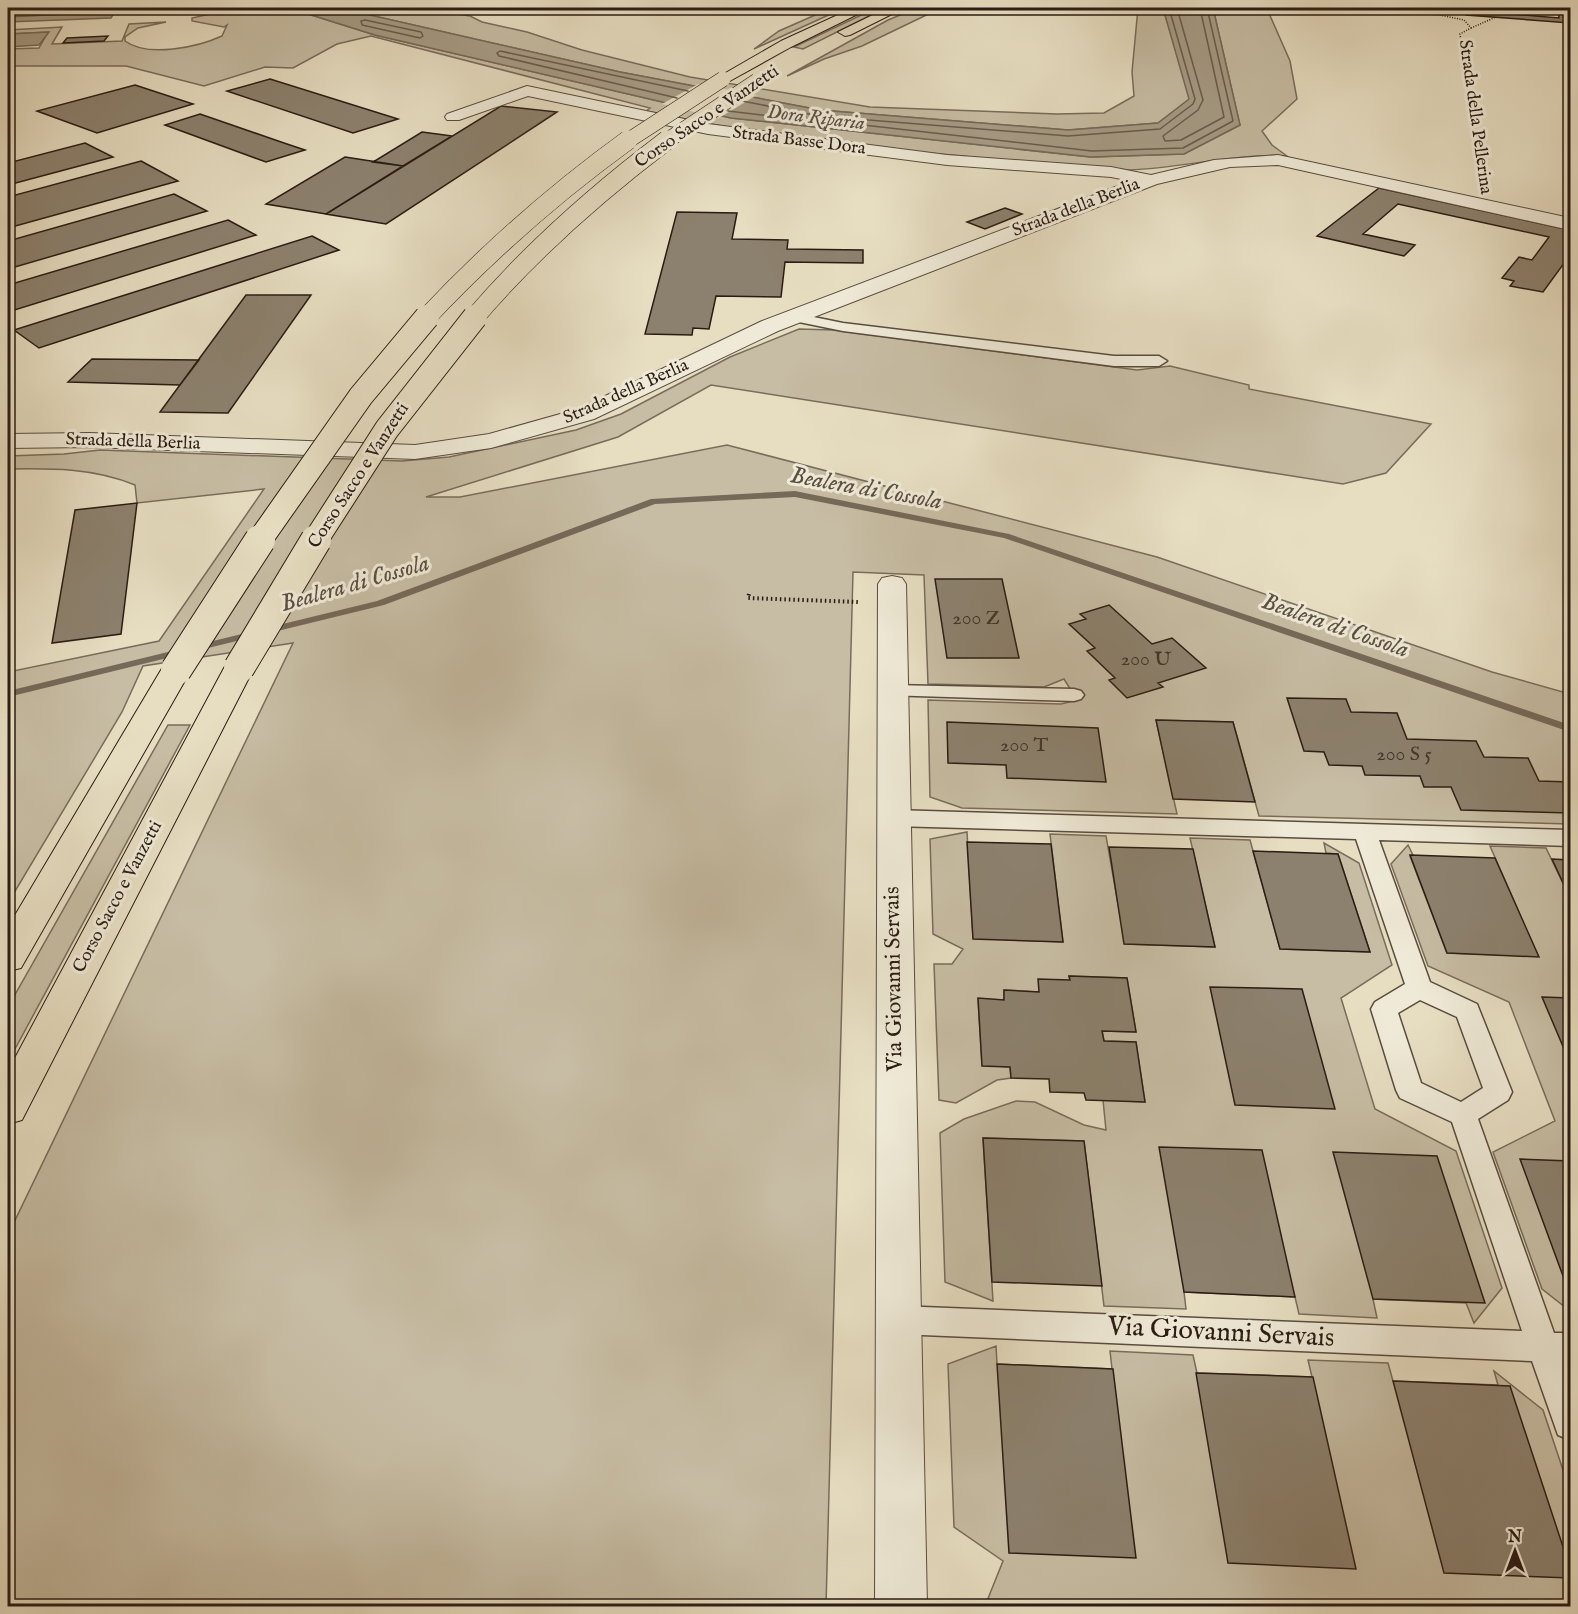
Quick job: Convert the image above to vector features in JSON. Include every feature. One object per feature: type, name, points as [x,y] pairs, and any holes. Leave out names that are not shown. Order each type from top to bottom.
[{"type":"main road","name":"Corso Sacco e Vanzetti","points":[[8,958],[176,670],[290,493],[337,427],[391,359],[443,302],[550,200],[630,138],[723,79],[786,44],[863,8]]},
{"type":"main road","points":[[831,40],[897,8]]},
{"type":"main road","name":"Corso Sacco e Vanzetti","points":[[8,1108],[240,668],[345,490],[388,428],[437,362],[487,304],[540,249],[634,166],[669,139],[762,78]]},
{"type":"street","name":"Strada Basse Dora","points":[[453,117],[527,91],[708,129],[956,160],[1110,172],[1151,180]]},
{"type":"street","name":"Strada della Pellerina","points":[[1177,172],[1230,163],[1278,160],[1570,224]]},
{"type":"street","name":"Strada della Berlia","points":[[10,435],[415,452],[453,448],[538,429],[586,414],[715,351],[794,317],[1177,172]]},
{"type":"street","name":"Via Giovanni Servais","points":[[892,593],[901,1606]]},
{"type":"lane","points":[[794,317],[843,327],[1091,358],[1137,362],[1159,361]]},
{"type":"lane","points":[[892,691],[1074,695]]},
{"type":"lane","points":[[893,818],[1570,838]]},
{"type":"lane","points":[[1365,832],[1419,988],[1468,1011],[1498,1092],[1463,1115]]},
{"type":"lane","points":[[1419,988],[1384,1009],[1410,1090],[1463,1115],[1557,1348],[1570,1424]]},
{"type":"lane","name":"Via Giovanni Servais","points":[[898,1320],[1557,1348]]},
{"type":"path","name":"Strada della Pellerina","points":[[1335,8],[1440,15],[1464,20],[1471,28],[1460,34],[1488,206]]},
{"type":"path","points":[[1471,28],[1497,17]]},
{"type":"path","points":[[749,594],[748,598],[833,599],[892,593]]},
{"type":"shaded area","points":[[230,8],[254,8],[270,14],[257,8],[289,8],[375,35],[731,118],[1091,157],[1184,154],[1240,125],[1213,8],[1259,8],[1268,11],[1290,61],[1297,99],[1262,131],[1272,145],[1287,156],[1248,157],[1130,170],[887,149],[706,123],[646,111],[650,108],[371,36],[337,44],[293,68],[265,67],[204,86],[126,66],[8,66],[8,49],[39,48],[48,32],[8,34],[8,30],[62,27],[52,44],[122,41],[129,24],[166,22],[138,28],[125,37],[125,41],[146,49],[173,49],[200,44],[222,36],[227,25],[224,27],[192,21],[192,18]]},
{"type":"shaded area","points":[[339,8],[421,8],[470,16],[482,22],[527,32],[582,50],[690,77],[870,107],[1057,114],[1104,113],[1134,96],[1132,72],[1138,8],[1163,8],[1190,99],[1158,123],[1068,130],[820,110],[620,72]]},
{"type":"shaded area","points":[[831,8],[844,8],[754,49],[779,31]]},
{"type":"shaded area","points":[[876,8],[885,8],[803,49],[794,47]]},
{"type":"shaded area","points":[[917,8],[941,8],[862,46],[824,59],[787,76],[888,20]]},
{"type":"shaded area","points":[[799,329],[833,330],[1137,370],[1170,366],[1249,385],[1249,389],[1431,424],[1386,473],[1343,484],[711,385],[618,437],[426,497],[460,497],[727,445],[1157,557],[1492,672],[1570,694],[1570,824],[1259,816],[1233,722],[1156,720],[1177,814],[962,808],[930,797],[928,700],[1061,704],[1077,700],[1064,679],[1044,687],[928,684],[924,575],[853,572],[826,1606],[8,1606],[8,1235],[293,643],[143,666],[122,712],[8,903],[8,672],[159,641],[264,489],[137,503],[135,485],[119,479],[88,472],[56,469],[8,469],[8,456],[100,450],[402,461],[449,457],[576,430],[621,414],[730,357]]},
{"type":"shaded area","points":[[168,725],[190,725],[8,1062],[8,1007]]},
{"type":"shaded area","points":[[967,832],[973,938],[1063,942],[1050,834],[1106,836],[1125,944],[1215,947],[1190,838],[1250,840],[1280,949],[1370,952],[1338,854],[1326,853],[1324,843],[1359,863],[1392,965],[1341,998],[1375,1109],[1456,1151],[1502,1288],[1474,1323],[1466,1303],[1373,1299],[1377,1318],[1299,1314],[1295,1297],[1184,1292],[1186,1309],[1104,1306],[1084,1141],[983,1138],[993,1301],[945,1282],[940,1133],[964,1119],[1016,1101],[1035,1102],[1084,1125],[1106,1130],[1103,1100],[1145,1102],[1136,1042],[1104,1041],[1102,1031],[1136,1032],[1127,978],[1069,976],[1070,980],[1039,992],[1004,990],[1004,1000],[978,999],[982,1065],[1010,1067],[1011,1078],[997,1080],[956,1103],[939,1100],[934,964],[952,964],[963,949],[933,934],[930,839]]},
{"type":"shaded area","points":[[1408,845],[1413,855],[1410,856],[1447,953],[1538,956],[1490,846],[1546,848],[1570,898],[1570,1311],[1542,1289],[1493,1152],[1555,1121],[1509,1002],[1428,966],[1391,864]]},
{"type":"shaded area","points":[[996,1346],[997,1364],[1112,1369],[1110,1351],[1193,1355],[1197,1373],[1312,1377],[1308,1360],[1388,1363],[1393,1381],[1498,1385],[1494,1371],[1543,1410],[1570,1491],[1570,1606],[985,1606],[1003,1561],[954,1527],[948,1364]]},
{"type":"water","points":[[8,8],[117,8],[111,18],[8,22]]},
{"type":"water","name":"Dora Riparia","points":[[289,8],[339,8],[620,72],[820,110],[1068,130],[1158,123],[1189,99],[1163,8],[1213,8],[1240,125],[1184,154],[1091,157],[731,118],[375,35]]},
{"type":"water","points":[[49,32],[39,45],[8,47],[8,34]]},
{"type":"pier","points":[[698,84],[757,95],[719,118],[662,104]]},
{"type":"building","points":[[1558,8],[1570,8],[1570,23],[1466,15],[1467,10],[1559,18]]},
{"type":"building","points":[[108,36],[104,41],[63,43],[67,38]]},
{"type":"building","points":[[270,79],[398,119],[353,133],[227,91]]},
{"type":"building","points":[[135,85],[193,104],[97,133],[37,111]]},
{"type":"building","points":[[501,106],[557,112],[386,224],[326,214]]},
{"type":"building","points":[[200,114],[305,150],[266,162],[165,125]]},
{"type":"building","points":[[422,132],[452,136],[403,166],[373,162]]},
{"type":"building","points":[[85,143],[113,157],[8,185],[8,163]]},
{"type":"building","points":[[345,157],[403,166],[326,214],[266,204]]},
{"type":"building","points":[[141,161],[178,181],[8,228],[8,197]]},
{"type":"building","points":[[1379,188],[1570,230],[1570,255],[1543,292],[1510,286],[1514,281],[1502,278],[1519,257],[1532,260],[1549,237],[1398,204],[1363,234],[1415,245],[1404,256],[1317,236]]},
{"type":"building","points":[[174,194],[207,211],[8,269],[8,241]]},
{"type":"building","points":[[1005,208],[1022,214],[985,229],[967,222]]},
{"type":"building","points":[[677,212],[737,213],[732,239],[788,240],[787,249],[863,250],[863,263],[785,262],[781,297],[716,296],[709,329],[693,328],[692,335],[645,334]]},
{"type":"building","points":[[228,220],[256,235],[8,312],[8,285]]},
{"type":"building","points":[[312,236],[339,250],[39,348],[14,330]]},
{"type":"building","points":[[246,295],[311,295],[228,413],[160,412]]},
{"type":"building","points":[[92,359],[199,360],[180,385],[68,382]]},
{"type":"building","points":[[137,503],[121,634],[52,643],[75,510]]},
{"type":"building","points":[[935,579],[1002,579],[1019,658],[947,658]]},
{"type":"building","points":[[1109,605],[1152,644],[1172,638],[1206,668],[1158,683],[1163,687],[1127,698],[1109,680],[1115,678],[1087,651],[1095,648],[1069,624],[1086,619],[1080,614]]},
{"type":"building","points":[[1287,698],[1346,699],[1351,712],[1397,713],[1407,739],[1476,741],[1484,757],[1528,758],[1539,781],[1570,782],[1570,813],[1461,810],[1451,787],[1424,787],[1420,776],[1365,775],[1362,766],[1329,765],[1324,752],[1304,751]]},
{"type":"building","points":[[1156,720],[1233,722],[1255,802],[1173,799]]},
{"type":"building","points":[[947,722],[1098,728],[1106,782],[1007,778],[1006,765],[948,763]]},
{"type":"building","points":[[967,842],[1051,844],[1063,942],[973,939]]},
{"type":"building","points":[[1109,847],[1193,849],[1215,947],[1124,944]]},
{"type":"building","points":[[1253,851],[1338,854],[1370,952],[1280,949]]},
{"type":"building","points":[[1410,855],[1495,858],[1539,957],[1447,953]]},
{"type":"building","points":[[1552,859],[1570,860],[1570,898]]},
{"type":"building","points":[[1069,976],[1127,978],[1136,1032],[1102,1031],[1104,1041],[1136,1042],[1145,1102],[1086,1100],[1084,1093],[1050,1092],[1049,1079],[1011,1078],[1010,1067],[982,1066],[978,998],[1004,1000],[1004,990],[1039,992],[1038,979],[1070,980]]},
{"type":"building","points":[[1210,987],[1302,989],[1335,1109],[1235,1105]]},
{"type":"building","points":[[1542,997],[1570,998],[1570,1063]]},
{"type":"building","points":[[983,1138],[1084,1141],[1102,1286],[992,1282]]},
{"type":"building","points":[[1159,1147],[1262,1150],[1295,1297],[1184,1292]]},
{"type":"building","points":[[1333,1152],[1437,1156],[1485,1303],[1373,1299]]},
{"type":"building","points":[[1520,1159],[1570,1161],[1570,1295]]},
{"type":"building","points":[[997,1364],[1113,1369],[1136,1558],[1009,1553]]},
{"type":"building","points":[[1196,1373],[1313,1377],[1356,1569],[1228,1563]]},
{"type":"building","points":[[1393,1381],[1510,1386],[1570,1568],[1570,1578],[1444,1573]]},
{"type":"waterway","name":"Bealera di Cossola","points":[[8,694],[380,603],[654,501],[795,494],[1006,536],[1570,729]]}]
